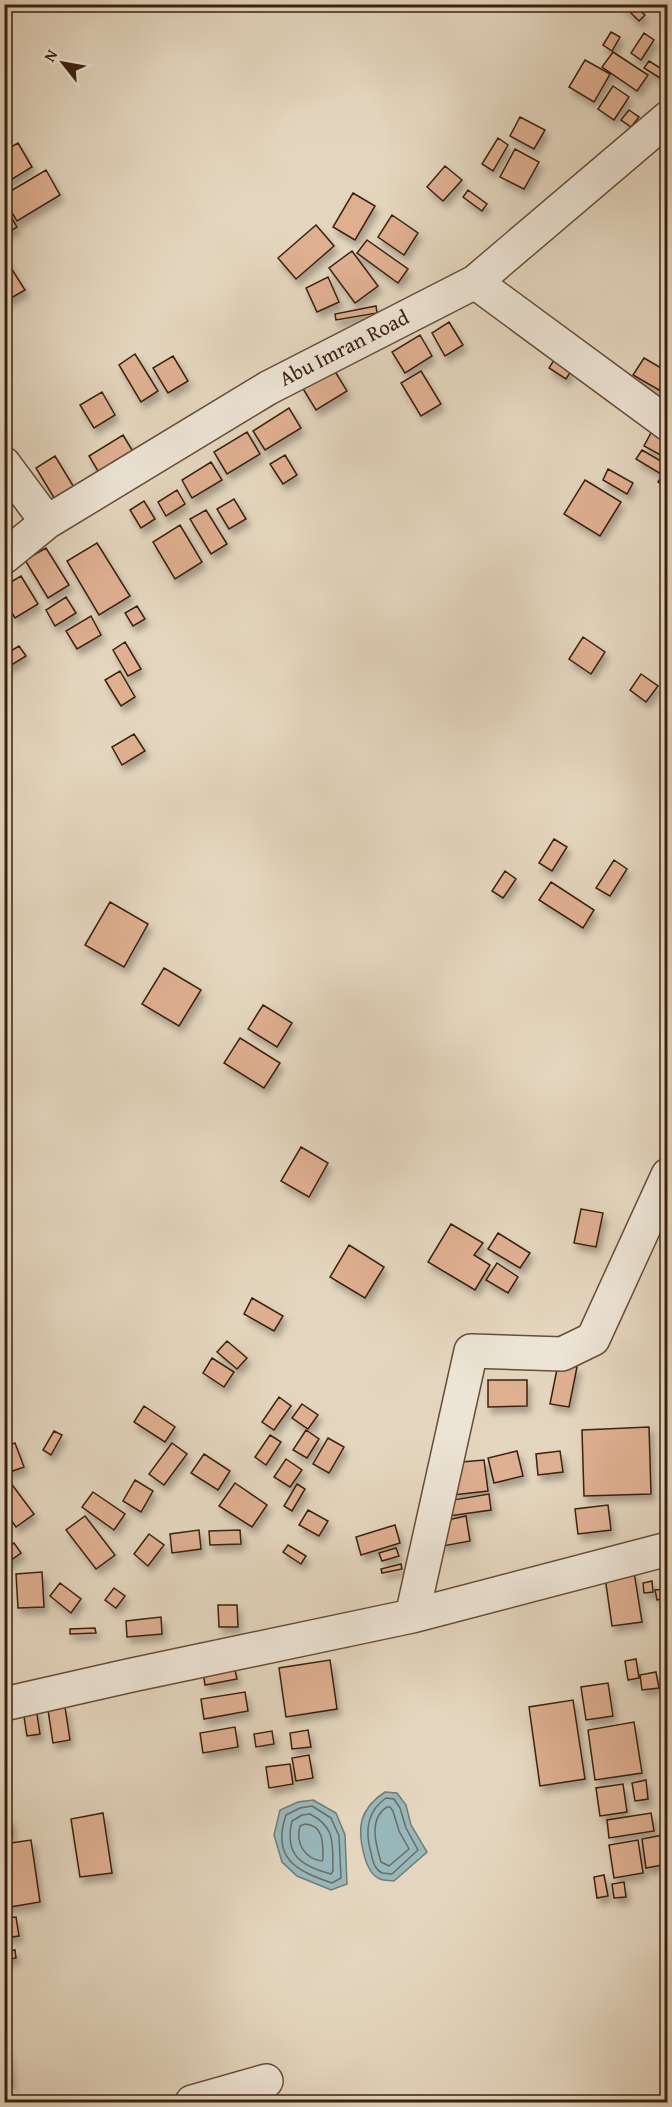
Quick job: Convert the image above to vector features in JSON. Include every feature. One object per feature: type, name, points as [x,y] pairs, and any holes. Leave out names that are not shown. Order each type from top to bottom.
[{"type":"street","name":"Abu Imran Road","points":[[4,557],[47,522],[268,387],[475,282],[668,118]]},
{"type":"street","points":[[475,282],[668,424]]},
{"type":"street","points":[[4,464],[47,522]]},
{"type":"street","points":[[412,1616],[471,1351],[562,1354],[593,1339],[668,1175]]},
{"type":"street","points":[[4,1704],[412,1616],[668,1549]]},
{"type":"street","points":[[192,2103],[266,2081]]},
{"type":"water","points":[[385,1792],[397,1793],[406,1805],[411,1825],[427,1852],[394,1881],[382,1880],[374,1875],[366,1862],[362,1844],[361,1827],[364,1815],[371,1804]]},
{"type":"water","points":[[313,1800],[336,1813],[345,1835],[347,1884],[331,1890],[297,1876],[282,1862],[274,1835],[280,1810],[298,1802]]},
{"type":"building","points":[[622,4],[632,4],[645,15],[639,21]]},
{"type":"building","points":[[611,32],[620,37],[612,51],[603,45]]},
{"type":"building","points":[[644,33],[654,40],[641,60],[631,53]]},
{"type":"building","points":[[613,52],[648,75],[637,91],[602,67]]},
{"type":"building","points":[[585,60],[610,74],[594,102],[569,87]]},
{"type":"building","points":[[649,61],[665,71],[660,78],[644,68]]},
{"type":"building","points":[[613,86],[629,97],[614,120],[598,109]]},
{"type":"building","points":[[629,110],[639,117],[631,127],[621,120]]},
{"type":"building","points":[[520,117],[545,130],[534,149],[510,136]]},
{"type":"building","points":[[498,138],[508,145],[493,171],[482,164]]},
{"type":"building","points":[[18,143],[32,167],[4,184],[4,151]]},
{"type":"building","points":[[515,149],[539,162],[524,189],[500,177]]},
{"type":"building","points":[[445,166],[462,180],[443,201],[427,187]]},
{"type":"building","points":[[46,170],[60,195],[17,221],[4,200],[4,195]]},
{"type":"building","points":[[468,190],[487,204],[482,211],[463,197]]},
{"type":"building","points":[[353,193],[375,206],[355,240],[333,227]]},
{"type":"building","points":[[4,205],[17,227],[4,235]]},
{"type":"building","points":[[392,215],[418,233],[404,255],[378,237]]},
{"type":"building","points":[[316,225],[334,246],[296,279],[278,258]]},
{"type":"building","points":[[367,240],[408,269],[398,283],[357,253]]},
{"type":"building","points":[[352,251],[378,286],[355,303],[329,268]]},
{"type":"building","points":[[4,257],[25,290],[4,302]]},
{"type":"building","points":[[328,277],[339,302],[317,312],[306,288]]},
{"type":"building","points":[[376,306],[377,313],[336,320],[335,314]]},
{"type":"building","points":[[449,322],[463,345],[445,356],[432,333]]},
{"type":"building","points":[[420,335],[432,356],[405,373],[392,352]]},
{"type":"building","points":[[135,354],[158,391],[141,402],[119,365]]},
{"type":"building","points":[[173,356],[188,381],[168,393],[153,368]]},
{"type":"building","points":[[644,358],[668,372],[668,377],[659,390],[633,375]]},
{"type":"building","points":[[554,360],[571,371],[566,379],[549,368]]},
{"type":"building","points":[[333,368],[347,391],[316,410],[302,387]]},
{"type":"building","points":[[421,371],[441,404],[421,416],[401,383]]},
{"type":"building","points":[[102,392],[115,415],[94,428],[80,405]]},
{"type":"building","points":[[289,408],[301,428],[265,450],[253,431]]},
{"type":"building","points":[[653,429],[668,437],[668,459],[644,446]]},
{"type":"building","points":[[247,432],[260,454],[227,474],[214,452]]},
{"type":"building","points":[[123,435],[135,455],[101,476],[89,456]]},
{"type":"building","points":[[642,450],[666,464],[661,474],[636,459]]},
{"type":"building","points":[[285,455],[297,475],[283,484],[270,464]]},
{"type":"building","points":[[55,456],[75,489],[56,501],[36,468]]},
{"type":"building","points":[[211,462],[222,480],[192,498],[182,480]]},
{"type":"building","points":[[668,466],[668,488],[658,482]]},
{"type":"building","points":[[608,469],[633,483],[627,494],[603,480]]},
{"type":"building","points":[[585,480],[621,502],[600,536],[564,514]]},
{"type":"building","points":[[177,490],[185,504],[166,516],[158,502]]},
{"type":"building","points":[[234,499],[246,519],[229,529],[217,509]]},
{"type":"building","points":[[144,501],[155,519],[141,528],[130,510]]},
{"type":"building","points":[[206,510],[227,544],[211,554],[190,519]]},
{"type":"building","points":[[180,525],[202,562],[175,579],[153,542]]},
{"type":"building","points":[[97,543],[130,596],[99,615],[67,561]]},
{"type":"building","points":[[46,548],[69,585],[48,598],[25,560]]},
{"type":"building","points":[[21,576],[38,604],[15,618],[4,600],[4,586]]},
{"type":"building","points":[[66,597],[76,613],[55,626],[46,610]]},
{"type":"building","points":[[137,606],[145,619],[133,626],[125,613]]},
{"type":"building","points":[[91,616],[101,635],[77,649],[66,631]]},
{"type":"building","points":[[583,637],[605,652],[591,674],[569,659]]},
{"type":"building","points":[[125,642],[141,669],[128,676],[113,650]]},
{"type":"building","points":[[19,646],[26,656],[5,669],[4,655]]},
{"type":"building","points":[[120,671],[135,697],[121,706],[105,680]]},
{"type":"building","points":[[641,674],[658,686],[646,702],[630,690]]},
{"type":"building","points":[[134,734],[145,751],[122,765],[112,747]]},
{"type":"building","points":[[554,839],[567,847],[552,871],[539,863]]},
{"type":"building","points":[[614,860],[627,869],[610,896],[596,888]]},
{"type":"building","points":[[505,871],[516,879],[503,898],[492,891]]},
{"type":"building","points":[[551,882],[594,910],[583,928],[539,900]]},
{"type":"building","points":[[110,902],[148,924],[124,967],[85,945]]},
{"type":"building","points":[[164,968],[201,990],[179,1026],[142,1004]]},
{"type":"building","points":[[263,1005],[292,1023],[277,1047],[248,1029]]},
{"type":"building","points":[[240,1038],[280,1063],[264,1088],[224,1063]]},
{"type":"building","points":[[301,1147],[328,1163],[309,1197],[281,1181]]},
{"type":"building","points":[[581,1209],[603,1213],[596,1247],[574,1243]]},
{"type":"building","points":[[451,1224],[483,1243],[474,1255],[490,1265],[475,1290],[428,1262]]},
{"type":"building","points":[[498,1233],[530,1253],[520,1268],[488,1249]]},
{"type":"building","points":[[349,1245],[384,1267],[365,1298],[330,1277]]},
{"type":"building","points":[[497,1263],[518,1277],[508,1293],[486,1280]]},
{"type":"building","points":[[252,1298],[283,1316],[274,1331],[244,1314]]},
{"type":"building","points":[[227,1341],[247,1358],[237,1369],[217,1352]]},
{"type":"building","points":[[212,1358],[234,1372],[224,1387],[203,1373]]},
{"type":"building","points":[[558,1364],[577,1367],[569,1407],[550,1404]]},
{"type":"building","points":[[488,1380],[527,1380],[527,1406],[488,1407]]},
{"type":"building","points":[[279,1397],[291,1406],[274,1430],[262,1422]]},
{"type":"building","points":[[302,1404],[318,1415],[308,1429],[292,1418]]},
{"type":"building","points":[[144,1406],[175,1427],[165,1442],[134,1422]]},
{"type":"building","points":[[649,1427],[651,1494],[584,1496],[582,1430]]},
{"type":"building","points":[[306,1430],[319,1439],[307,1458],[293,1450]]},
{"type":"building","points":[[54,1431],[62,1435],[51,1455],[43,1450]]},
{"type":"building","points":[[270,1435],[281,1442],[266,1465],[255,1457]]},
{"type":"building","points":[[328,1438],[344,1447],[329,1473],[313,1464]]},
{"type":"building","points":[[15,1443],[24,1467],[7,1473],[4,1466],[4,1447]]},
{"type":"building","points":[[172,1443],[187,1454],[164,1485],[149,1474]]},
{"type":"building","points":[[517,1451],[523,1476],[494,1483],[488,1458]]},
{"type":"building","points":[[560,1451],[563,1472],[538,1475],[536,1454]]},
{"type":"building","points":[[204,1454],[230,1471],[218,1490],[191,1473]]},
{"type":"building","points":[[286,1459],[302,1470],[290,1487],[274,1477]]},
{"type":"building","points":[[484,1460],[488,1491],[453,1495],[450,1463]]},
{"type":"building","points":[[4,1474],[34,1514],[16,1527],[4,1510]]},
{"type":"building","points":[[135,1480],[153,1491],[141,1512],[123,1501]]},
{"type":"building","points":[[235,1483],[267,1505],[252,1527],[219,1506]]},
{"type":"building","points":[[297,1484],[305,1489],[292,1511],[284,1506]]},
{"type":"building","points":[[93,1492],[125,1514],[114,1530],[82,1507]]},
{"type":"building","points":[[489,1494],[491,1510],[449,1516],[447,1501]]},
{"type":"building","points":[[608,1505],[611,1530],[578,1534],[575,1509]]},
{"type":"building","points":[[308,1510],[328,1521],[319,1536],[299,1525]]},
{"type":"building","points":[[85,1516],[115,1555],[96,1569],[66,1530]]},
{"type":"building","points":[[466,1516],[470,1541],[443,1546],[438,1522]]},
{"type":"building","points":[[395,1525],[400,1543],[361,1555],[356,1537]]},
{"type":"building","points":[[199,1530],[201,1549],[172,1553],[170,1534]]},
{"type":"building","points":[[240,1530],[241,1544],[210,1545],[209,1531]]},
{"type":"building","points":[[149,1534],[164,1545],[148,1566],[134,1554]]},
{"type":"building","points":[[14,1543],[21,1553],[4,1565],[4,1549]]},
{"type":"building","points":[[288,1545],[306,1556],[301,1564],[283,1552]]},
{"type":"building","points":[[396,1548],[399,1556],[382,1561],[379,1553]]},
{"type":"building","points":[[401,1564],[402,1569],[382,1573],[381,1569]]},
{"type":"building","points":[[42,1572],[44,1607],[18,1608],[16,1574]]},
{"type":"building","points":[[634,1572],[642,1622],[612,1626],[605,1577]]},
{"type":"building","points":[[652,1581],[653,1592],[644,1593],[643,1583]]},
{"type":"building","points":[[60,1583],[81,1599],[71,1613],[50,1596]]},
{"type":"building","points":[[114,1588],[125,1596],[116,1608],[105,1600]]},
{"type":"building","points":[[668,1589],[668,1598],[657,1600],[655,1590]]},
{"type":"building","points":[[218,1605],[237,1605],[238,1627],[219,1627]]},
{"type":"building","points":[[161,1617],[162,1634],[127,1637],[126,1621]]},
{"type":"building","points":[[95,1628],[96,1633],[70,1634],[70,1629]]},
{"type":"building","points":[[636,1659],[639,1678],[628,1680],[625,1661]]},
{"type":"building","points":[[330,1660],[337,1709],[286,1717],[279,1668]]},
{"type":"building","points":[[234,1666],[237,1679],[205,1685],[203,1671]]},
{"type":"building","points":[[656,1672],[659,1688],[642,1690],[640,1675]]},
{"type":"building","points":[[608,1683],[613,1716],[586,1720],[581,1687]]},
{"type":"building","points":[[245,1692],[248,1711],[204,1719],[201,1699]]},
{"type":"building","points":[[573,1700],[585,1779],[540,1786],[529,1707]]},
{"type":"building","points":[[65,1707],[70,1740],[53,1743],[48,1710]]},
{"type":"building","points":[[36,1708],[40,1734],[27,1736],[23,1710]]},
{"type":"building","points":[[634,1722],[642,1773],[595,1780],[588,1730]]},
{"type":"building","points":[[235,1727],[238,1747],[203,1753],[200,1733]]},
{"type":"building","points":[[308,1730],[311,1747],[292,1749],[290,1733]]},
{"type":"building","points":[[272,1731],[274,1744],[256,1747],[254,1734]]},
{"type":"building","points":[[309,1755],[313,1778],[296,1781],[292,1758]]},
{"type":"building","points":[[290,1764],[293,1784],[269,1788],[266,1767]]},
{"type":"building","points":[[646,1780],[648,1799],[635,1801],[632,1783]]},
{"type":"building","points":[[623,1784],[627,1812],[600,1816],[596,1788]]},
{"type":"building","points":[[103,1813],[112,1873],[80,1877],[71,1819]]},
{"type":"building","points":[[651,1813],[654,1831],[609,1838],[607,1820]]},
{"type":"building","points":[[10,1818],[12,1835],[4,1836],[4,1819]]},
{"type":"building","points":[[663,1835],[668,1864],[646,1868],[642,1839]]},
{"type":"building","points":[[31,1840],[40,1902],[4,1908],[4,1844]]},
{"type":"building","points":[[638,1840],[643,1873],[614,1878],[609,1845]]},
{"type":"building","points":[[604,1875],[608,1896],[597,1898],[594,1877]]},
{"type":"building","points":[[624,1882],[626,1897],[614,1898],[612,1884]]},
{"type":"building","points":[[16,1917],[19,1936],[4,1938],[4,1918]]},
{"type":"building","points":[[15,1950],[16,1958],[4,1960],[4,1952]]},
{"type":"building","points":[[4,2049],[7,2049],[12,2083],[4,2084]]}]
